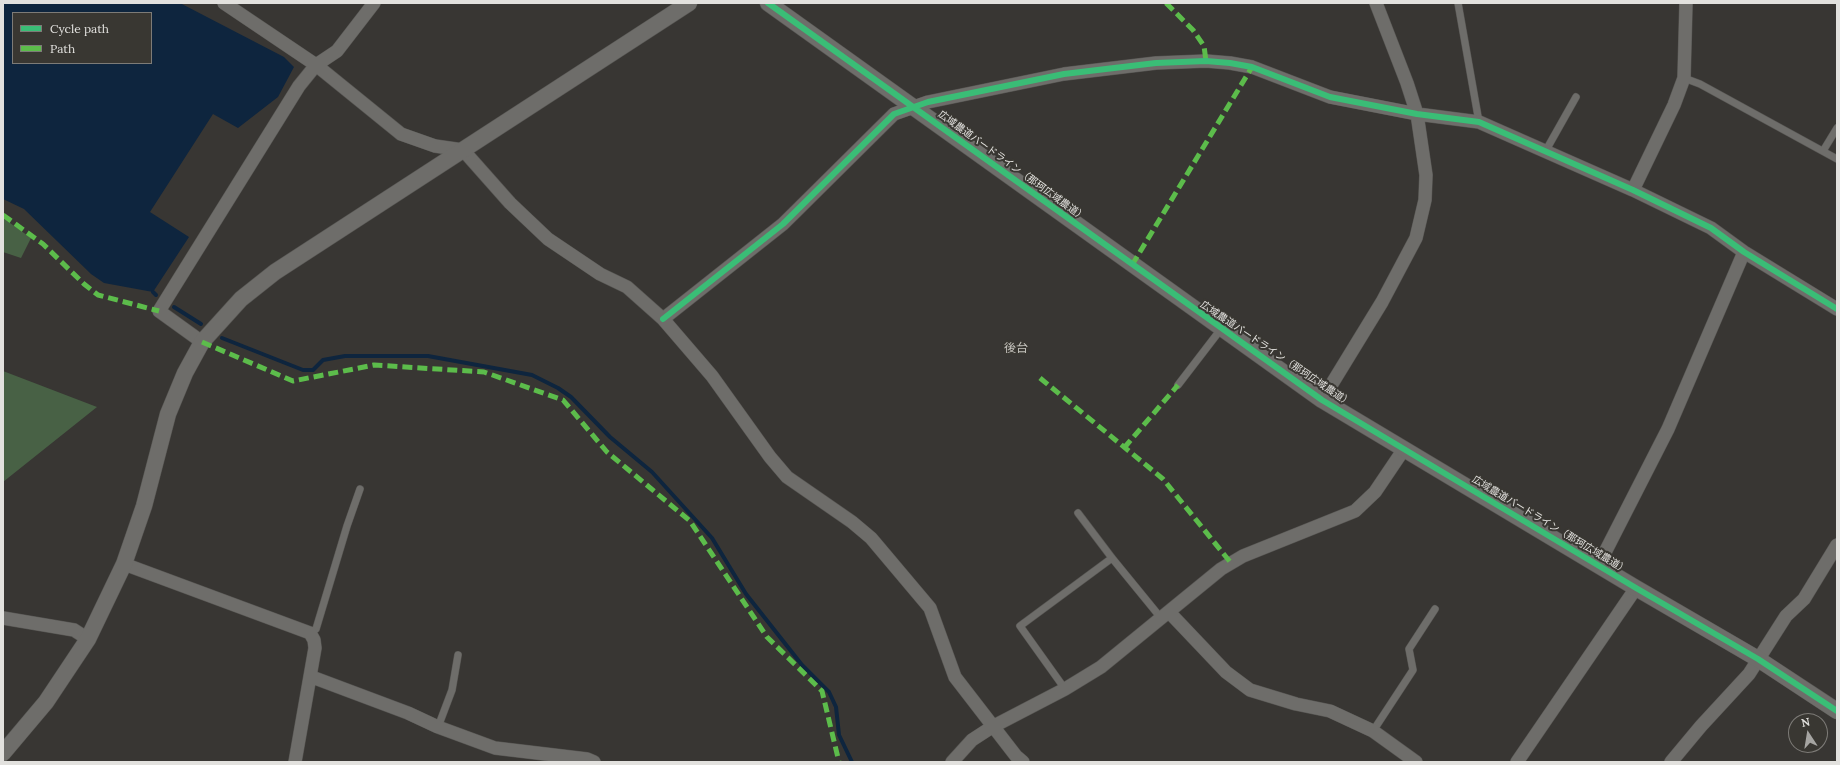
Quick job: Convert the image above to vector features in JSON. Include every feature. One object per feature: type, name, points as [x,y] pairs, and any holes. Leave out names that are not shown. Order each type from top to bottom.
[{"type":"street","points":[[224,3],[316,65],[402,134],[435,146],[463,150],[510,203],[548,239],[600,274],[627,287],[663,319],[712,376],[770,457],[787,477],[852,522],[871,538],[930,608],[955,677],[992,727],[1016,756],[1023,762]]},
{"type":"street","points":[[202,342],[159,311],[299,86],[316,65],[336,51],[374,3]]},
{"type":"street","points":[[3,753],[46,702],[88,639],[124,564],[144,506],[168,414],[185,373],[202,342],[241,299],[275,272],[689,3]]},
{"type":"street","name":"広域農道バードライン（那珂広域農道）","points":[[768,3],[1322,400],[1598,566],[1758,659],[1837,711]]},
{"type":"street","points":[[1322,400],[1382,302],[1416,238],[1425,200],[1426,175],[1417,114],[1407,82],[1376,3]]},
{"type":"street","points":[[1633,190],[1674,105],[1684,78],[1686,3]]},
{"type":"street","points":[[663,319],[783,224],[894,114],[928,102],[1064,74],[1156,63],[1206,61],[1252,67],[1330,97],[1417,114],[1479,122],[1633,190],[1711,228],[1744,252],[1837,309]]},
{"type":"street","points":[[1598,566],[1668,429],[1744,252]]},
{"type":"street","points":[[952,762],[972,740],[992,727],[1064,689],[1101,667],[1221,569],[1243,556],[1356,511],[1375,492],[1404,449]]},
{"type":"street","points":[[1671,762],[1701,726],[1749,674],[1786,616],[1804,599],[1837,545]]},
{"type":"street","points":[[124,564],[310,633],[314,640],[315,648],[312,677],[295,762]]},
{"type":"street","points":[[1517,762],[1636,588]]},
{"type":"street","points":[[1165,615],[1226,672],[1250,690],[1296,704],[1330,711],[1373,731],[1416,762]]},
{"type":"street","points":[[4,620],[74,630],[88,639]]},
{"type":"street","points":[[312,677],[495,748],[549,758],[589,761]]},
{"type":"lane","points":[[1458,3],[1479,122]]},
{"type":"lane","points":[[1684,78],[1700,84],[1837,159]]},
{"type":"lane","points":[[1545,152],[1576,97]]},
{"type":"lane","points":[[1823,151],[1837,128]]},
{"type":"lane","points":[[1178,385],[1221,329]]},
{"type":"lane","points":[[310,633],[316,629],[347,526],[360,489]]},
{"type":"lane","points":[[1078,513],[1112,558],[1165,615]]},
{"type":"lane","points":[[1064,689],[1020,626],[1112,558]]},
{"type":"lane","points":[[1373,731],[1413,670],[1409,649],[1434,609]]},
{"type":"lane","points":[[438,727],[452,690],[458,655]]},
{"type":"green space","points":[[3,218],[31,238],[21,258],[3,252]]},
{"type":"green space","points":[[3,371],[97,407],[3,482]]},
{"type":"water","points":[[3,3],[180,3],[284,57],[294,67],[278,97],[238,128],[213,114],[150,212],[189,237],[153,292],[104,283],[91,274],[24,209],[3,199]]},
{"type":"waterway","points":[[153,292],[156,295]]},
{"type":"waterway","points":[[174,307],[201,324]]},
{"type":"waterway","points":[[222,338],[303,370],[313,370],[323,360],[345,356],[428,356],[532,375],[558,388],[571,397],[610,437],[652,472],[712,538],[746,594],[802,665],[829,692],[836,707],[839,735],[852,762]]},
{"type":"marked path","points":[[1166,3],[1193,30],[1204,46],[1206,61]]},
{"type":"marked path","points":[[1132,265],[1252,67]]},
{"type":"marked path","points":[[3,215],[43,244],[84,284],[98,295],[159,311]]},
{"type":"marked path","points":[[202,342],[293,381],[374,365],[484,372],[563,400],[607,452],[690,521],[767,637],[822,691],[839,762]]},
{"type":"marked path","points":[[1040,378],[1163,479],[1231,563]]},
{"type":"marked path","points":[[1124,448],[1178,385]]},
{"type":"cycle path","points":[[768,3],[1322,400],[1636,588],[1758,659],[1837,711]]},
{"type":"cycle path","points":[[663,319],[783,224],[894,114],[928,102],[1064,74],[1156,63],[1206,61],[1252,67],[1330,97],[1417,114],[1479,122],[1633,190],[1711,228],[1744,252],[1837,309]]},
{"type":"district","name":"後台","points":[[1016,349]]}]
